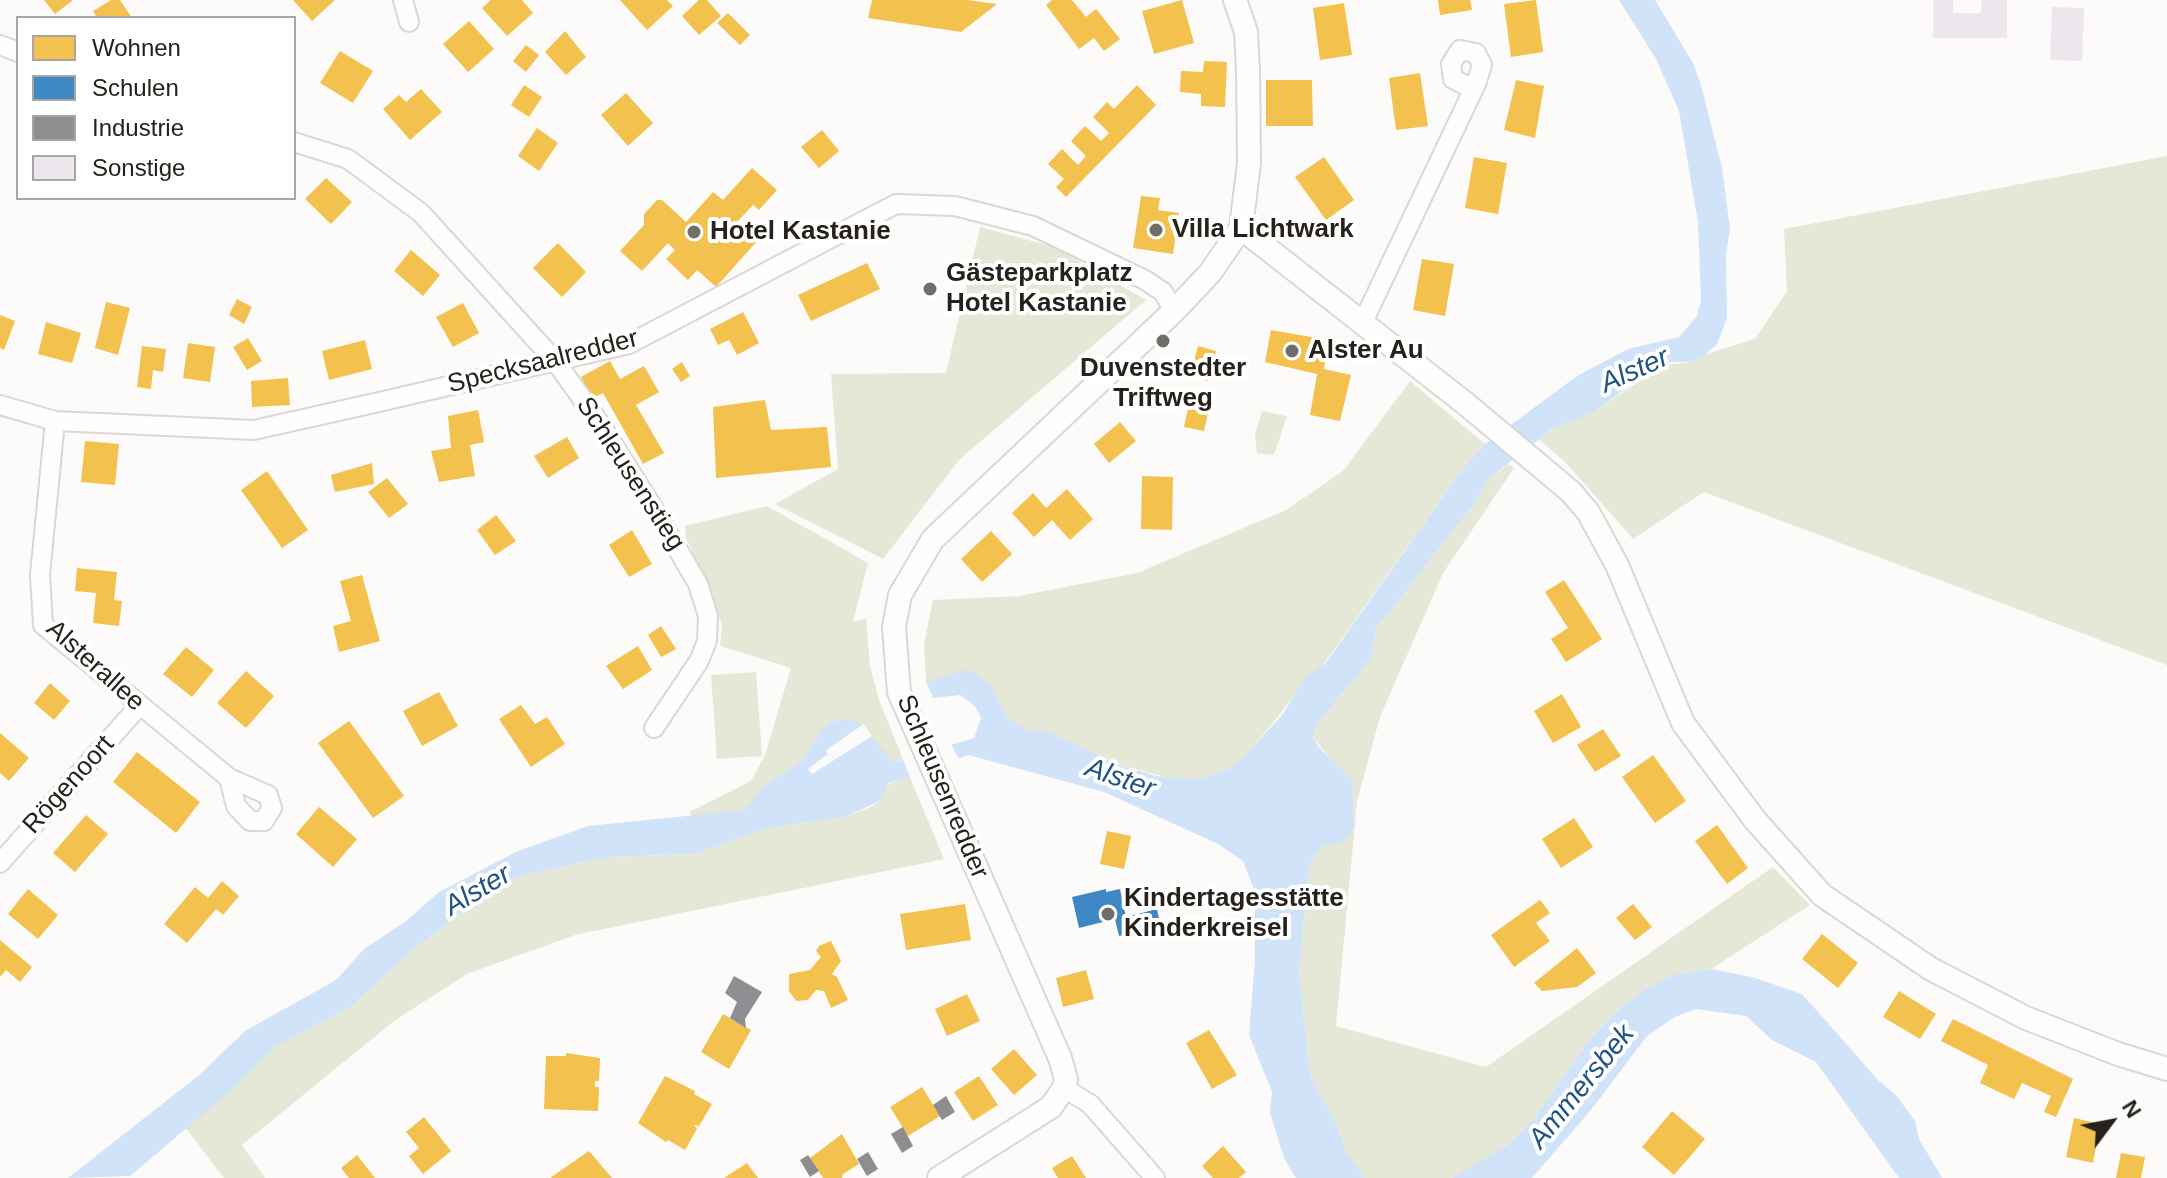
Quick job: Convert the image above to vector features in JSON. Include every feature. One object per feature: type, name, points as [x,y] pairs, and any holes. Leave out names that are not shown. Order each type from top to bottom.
[{"type":"street","points":[[403,0],[409,22]]},
{"type":"street","points":[[1235,0],[1246,32],[1248,84],[1248,192],[1241,228],[1553,475],[1588,512],[1604,539],[1683,723],[1755,820],[1822,895],[1931,969],[2026,1018],[2118,1054],[2167,1069]]},
{"type":"street","points":[[1363,322],[1476,84]]},
{"type":"street","name":"Schleusenstieg","points":[[296,143],[348,159],[421,213],[556,362],[611,440],[685,561],[705,601],[708,630],[704,651],[654,728]]},
{"type":"street","name":"Specksaalredder","points":[[0,405],[55,421],[254,430],[629,344],[896,204],[955,206],[1033,226],[1145,280],[1163,292],[1174,311]]},
{"type":"street","name":"Schleusenredder","points":[[1064,1088],[1060,1058],[899,692],[894,659],[894,620],[900,595],[922,553],[1045,431],[1174,311],[1210,273],[1241,228]]},
{"type":"street","name":"Alsterallee","points":[[55,421],[40,575],[43,625],[229,778]]},
{"type":"street","name":"Rögenoort","points":[[0,863],[139,706]]},
{"type":"street","points":[[939,1178],[1051,1107],[1064,1088],[1090,1104],[1155,1178]]},
{"type":"green space","points":[[2167,156],[2167,665],[1704,492],[1633,539],[1566,463],[1539,439],[1566,420],[1597,410],[1663,365],[1692,362],[1706,354],[1755,339],[1787,291],[1784,229]]},
{"type":"green space","points":[[980,227],[1054,247],[1146,300],[959,460],[883,559],[775,504],[838,469],[831,374],[946,373]]},
{"type":"green space","points":[[1410,381],[1485,444],[1464,467],[1321,668],[1314,672],[1244,758],[1226,770],[1199,779],[1176,780],[1117,764],[1048,731],[1030,731],[1007,717],[999,704],[926,682],[924,644],[933,600],[1019,596],[1137,573],[1286,510],[1343,471]]},
{"type":"green space","points":[[1262,411],[1287,416],[1274,455],[1257,453],[1255,434]]},
{"type":"green space","points":[[1509,464],[1514,468],[1443,573],[1380,717],[1357,801],[1336,1026],[1486,1067],[1773,867],[1810,905],[1711,969],[1675,974],[1645,989],[1619,1009],[1592,1037],[1532,1121],[1506,1146],[1468,1170],[1452,1178],[1365,1178],[1347,1152],[1333,1117],[1310,1076],[1299,973],[1309,869],[1315,854],[1324,844],[1337,844],[1354,828],[1353,780],[1333,763],[1313,737],[1318,723],[1371,659],[1376,629],[1474,504],[1487,480]]},
{"type":"green space","points":[[767,506],[868,563],[853,622],[866,618],[870,666],[879,700],[903,759],[894,762],[859,724],[822,730],[801,762],[763,786],[746,810],[692,817],[689,812],[751,781],[765,755],[791,668],[720,646],[722,626],[716,605],[686,538],[685,526]]},
{"type":"green space","points":[[756,672],[762,756],[717,759],[711,675]]},
{"type":"green space","points":[[909,775],[944,859],[575,935],[467,974],[394,1021],[242,1145],[265,1178],[224,1178],[185,1127],[273,1048],[352,1006],[410,952],[490,890],[517,877],[607,857],[695,854],[768,828],[845,817],[873,806],[880,801],[883,787]]},
{"type":"water","name":"Alster","points":[[1619,0],[1655,0],[1693,63],[1701,85],[1722,168],[1730,229],[1726,254],[1727,318],[1717,344],[1706,354],[1692,362],[1671,362],[1647,373],[1597,410],[1551,430],[1487,480],[1474,504],[1376,629],[1371,659],[1318,723],[1313,737],[1319,748],[1353,780],[1354,828],[1347,838],[1337,844],[1324,845],[1315,854],[1309,869],[1299,973],[1310,1076],[1333,1117],[1347,1152],[1365,1178],[1296,1178],[1284,1158],[1270,1113],[1272,1092],[1249,1035],[1255,960],[1255,892],[1243,861],[1218,844],[1104,792],[968,755],[887,784],[880,801],[845,817],[768,828],[695,854],[607,857],[517,877],[490,890],[410,952],[352,1006],[273,1048],[226,1095],[130,1176],[68,1178],[198,1076],[245,1031],[336,980],[364,949],[406,921],[439,892],[518,851],[588,826],[745,810],[763,786],[801,762],[822,729],[832,722],[847,719],[860,724],[894,762],[974,738],[981,718],[975,706],[960,695],[933,698],[926,682],[965,670],[974,672],[992,686],[1007,717],[1030,731],[1048,731],[1117,764],[1156,776],[1199,779],[1226,770],[1243,758],[1282,715],[1307,676],[1325,664],[1464,467],[1485,444],[1577,376],[1628,349],[1679,337],[1697,316],[1701,300],[1698,222],[1679,111],[1656,59]]},
{"type":"water","name":"Ammersbek","points":[[1711,969],[1752,977],[1802,994],[1879,1081],[1896,1095],[1915,1121],[1919,1139],[1942,1178],[1899,1178],[1816,1062],[1772,1040],[1746,1016],[1696,1009],[1675,1017],[1647,1036],[1591,1110],[1532,1178],[1452,1178],[1506,1146],[1532,1121],[1592,1037],[1619,1009],[1645,989],[1675,974]]},
{"type":"pier","points":[[864,724],[872,736],[812,774],[808,769],[828,754],[826,750]]},
{"type":"pier","points":[[950,741],[960,762],[911,779],[901,755]]},
{"type":"building: Wohnen","points":[[44,0],[73,0],[55,14]]},
{"type":"building: Wohnen","points":[[111,0],[120,0],[131,16],[96,16],[93,11]]},
{"type":"building: Wohnen","points":[[293,0],[335,0],[312,21]]},
{"type":"building: Wohnen","points":[[491,0],[522,0],[533,13],[507,36],[482,8]]},
{"type":"building: Wohnen","points":[[620,0],[667,0],[673,6],[647,30]]},
{"type":"building: Wohnen","points":[[699,0],[707,0],[721,16],[699,35],[682,16]]},
{"type":"building: Wohnen","points":[[872,0],[967,0],[997,4],[961,32],[868,18]]},
{"type":"building: Wohnen","points":[[1052,0],[1072,0],[1086,17],[1096,9],[1120,39],[1104,51],[1094,38],[1079,49],[1046,5]]},
{"type":"building: Wohnen","points":[[1182,0],[1194,43],[1154,54],[1142,11]]},
{"type":"building: Wohnen","points":[[1438,0],[1470,0],[1472,10],[1440,15]]},
{"type":"building: Wohnen","points":[[1536,0],[1543,52],[1511,57],[1504,4]]},
{"type":"building: Wohnen","points":[[1344,3],[1352,55],[1320,60],[1313,8]]},
{"type":"building: Wohnen","points":[[728,13],[750,35],[740,45],[717,23]]},
{"type":"building: Wohnen","points":[[469,21],[494,49],[468,72],[443,44]]},
{"type":"building: Wohnen","points":[[565,31],[586,57],[566,75],[545,52]]},
{"type":"building: Wohnen","points":[[526,45],[539,55],[526,72],[513,61]]},
{"type":"building: Wohnen","points":[[340,51],[373,71],[353,103],[320,83]]},
{"type":"building: Wohnen","points":[[1204,61],[1227,62],[1225,107],[1201,106],[1201,94],[1180,92],[1181,71],[1203,72]]},
{"type":"building: Wohnen","points":[[1420,73],[1428,126],[1396,130],[1389,78]]},
{"type":"building: Wohnen","points":[[1266,80],[1312,80],[1313,126],[1266,126]]},
{"type":"building: Wohnen","points":[[1516,80],[1544,86],[1535,138],[1504,130]]},
{"type":"building: Wohnen","points":[[524,85],[542,97],[529,117],[511,105]]},
{"type":"building: Wohnen","points":[[1137,85],[1156,105],[1066,197],[1056,187],[1064,179],[1048,164],[1062,149],[1078,165],[1086,156],[1071,141],[1085,126],[1101,141],[1109,133],[1093,117],[1107,102],[1114,109]]},
{"type":"building: Wohnen","points":[[421,89],[442,112],[410,140],[383,109],[399,95],[406,102]]},
{"type":"building: Wohnen","points":[[626,93],[653,123],[628,146],[601,115]]},
{"type":"building: Wohnen","points":[[537,128],[558,143],[539,171],[518,156]]},
{"type":"building: Wohnen","points":[[822,130],[839,151],[819,168],[801,147]]},
{"type":"building: Wohnen","points":[[1324,157],[1354,200],[1326,220],[1295,177]]},
{"type":"building: Wohnen","points":[[1474,157],[1507,163],[1498,214],[1465,208]]},
{"type":"building: Wohnen","name":"Hotel Kastanie","points":[[752,168],[777,190],[759,210],[753,205],[738,221],[759,239],[716,287],[697,270],[688,280],[666,259],[675,250],[668,243],[642,271],[620,251],[644,225],[644,214],[657,200],[662,200],[686,222],[713,192],[723,200]]},
{"type":"building: Wohnen","points":[[326,178],[352,202],[331,224],[305,199]]},
{"type":"building: Wohnen","name":"Villa Lichtwark","points":[[1141,196],[1160,198],[1158,210],[1179,213],[1173,254],[1133,248]]},
{"type":"building: Wohnen","points":[[558,243],[586,272],[562,297],[533,268]]},
{"type":"building: Wohnen","points":[[411,250],[440,275],[423,296],[394,271]]},
{"type":"building: Wohnen","points":[[1422,259],[1454,264],[1445,316],[1413,310]]},
{"type":"building: Wohnen","points":[[867,263],[880,289],[811,321],[798,295]]},
{"type":"building: Wohnen","points":[[237,299],[252,307],[244,324],[229,315]]},
{"type":"building: Wohnen","points":[[106,302],[130,308],[118,355],[95,348]]},
{"type":"building: Wohnen","points":[[463,303],[479,333],[453,347],[436,317]]},
{"type":"building: Wohnen","points":[[743,312],[759,343],[737,355],[729,340],[718,345],[710,329]]},
{"type":"building: Wohnen","points":[[0,315],[15,321],[4,350],[0,348]]},
{"type":"building: Wohnen","points":[[46,322],[81,333],[72,363],[38,354]]},
{"type":"building: Wohnen","points":[[1271,330],[1328,340],[1324,369],[1351,375],[1340,421],[1310,415],[1317,374],[1265,362]]},
{"type":"building: Wohnen","points":[[248,338],[262,361],[247,370],[233,347]]},
{"type":"building: Wohnen","points":[[365,340],[372,369],[329,380],[322,351]]},
{"type":"building: Wohnen","points":[[188,343],[215,347],[210,382],[183,378]]},
{"type":"building: Wohnen","points":[[142,346],[166,349],[163,372],[153,370],[151,389],[137,387]]},
{"type":"building: Wohnen","points":[[1198,346],[1216,351],[1208,381],[1190,376]]},
{"type":"building: Wohnen","points":[[610,361],[620,379],[644,366],[659,392],[636,405],[664,453],[643,464],[603,393],[593,398],[581,377]]},
{"type":"building: Wohnen","points":[[682,362],[690,376],[681,382],[672,369]]},
{"type":"building: Wohnen","points":[[288,378],[290,405],[252,407],[251,381]]},
{"type":"building: Wohnen","points":[[765,400],[771,430],[827,427],[831,467],[716,478],[713,407]]},
{"type":"building: Wohnen","points":[[1188,408],[1208,413],[1204,431],[1184,427]]},
{"type":"building: Wohnen","points":[[478,410],[484,442],[470,445],[475,476],[439,482],[431,451],[451,448],[448,416]]},
{"type":"building: Wohnen","points":[[1120,422],[1136,441],[1109,463],[1094,444]]},
{"type":"building: Wohnen","points":[[567,437],[579,458],[548,478],[534,456]]},
{"type":"building: Wohnen","points":[[85,441],[119,444],[115,485],[81,482]]},
{"type":"building: Wohnen","points":[[372,463],[374,484],[335,492],[331,475]]},
{"type":"building: Wohnen","points":[[267,471],[308,530],[282,548],[241,490]]},
{"type":"building: Wohnen","points":[[1142,476],[1173,477],[1172,530],[1141,529]]},
{"type":"building: Wohnen","points":[[387,478],[408,504],[389,518],[368,492]]},
{"type":"building: Wohnen","points":[[1067,489],[1093,519],[1070,540],[1052,520],[1034,537],[1012,513],[1033,493],[1046,508]]},
{"type":"building: Wohnen","points":[[496,515],[516,541],[495,555],[477,530]]},
{"type":"building: Wohnen","points":[[632,530],[652,564],[629,577],[609,545]]},
{"type":"building: Wohnen","points":[[991,531],[1012,554],[982,582],[961,559]]},
{"type":"building: Wohnen","points":[[77,568],[117,572],[114,600],[122,601],[119,626],[93,623],[96,593],[75,591]]},
{"type":"building: Wohnen","points":[[362,575],[380,641],[339,652],[333,626],[351,621],[340,581]]},
{"type":"building: Wohnen","points":[[1564,580],[1602,639],[1566,662],[1551,639],[1568,628],[1545,592]]},
{"type":"building: Wohnen","points":[[661,626],[676,649],[661,657],[648,635]]},
{"type":"building: Wohnen","points":[[638,646],[652,670],[623,689],[606,666]]},
{"type":"building: Wohnen","points":[[186,647],[214,670],[192,697],[163,674]]},
{"type":"building: Wohnen","points":[[246,671],[274,696],[246,728],[217,703]]},
{"type":"building: Wohnen","points":[[50,683],[70,701],[54,720],[34,703]]},
{"type":"building: Wohnen","points":[[439,692],[458,726],[422,746],[403,711]]},
{"type":"building: Wohnen","points":[[1562,694],[1581,727],[1553,743],[1534,711]]},
{"type":"building: Wohnen","points":[[521,705],[535,724],[547,717],[565,744],[531,767],[499,719]]},
{"type":"building: Wohnen","points":[[349,721],[404,796],[373,818],[318,743]]},
{"type":"building: Wohnen","points":[[1603,729],[1621,756],[1595,772],[1577,745]]},
{"type":"building: Wohnen","points":[[0,733],[29,758],[9,781],[0,773]]},
{"type":"building: Wohnen","points":[[137,752],[200,802],[176,833],[113,782]]},
{"type":"building: Wohnen","points":[[1653,755],[1686,801],[1655,823],[1622,777]]},
{"type":"building: Wohnen","points":[[319,807],[357,839],[333,867],[296,834]]},
{"type":"building: Wohnen","points":[[86,815],[108,834],[75,872],[53,853]]},
{"type":"building: Wohnen","points":[[1574,818],[1593,847],[1561,868],[1542,839]]},
{"type":"building: Wohnen","points":[[1717,825],[1748,868],[1727,884],[1695,841]]},
{"type":"building: Wohnen","points":[[1107,831],[1131,836],[1124,869],[1100,864]]},
{"type":"building: Wohnen","points":[[222,881],[239,896],[223,915],[216,909],[187,943],[164,924],[195,887],[208,898]]},
{"type":"building: Wohnen","points":[[28,889],[58,915],[38,939],[8,914]]},
{"type":"building: Wohnen","points":[[1540,900],[1550,913],[1536,923],[1550,941],[1514,967],[1491,935]]},
{"type":"building: Wohnen","points":[[965,904],[971,940],[906,950],[900,914]]},
{"type":"building: Wohnen","points":[[1633,904],[1652,927],[1635,940],[1616,918]]},
{"type":"building: Wohnen","points":[[1822,934],[1858,963],[1838,988],[1802,959]]},
{"type":"building: Wohnen","points":[[0,940],[32,967],[20,982],[6,970],[0,977]]},
{"type":"building: Wohnen","points":[[831,941],[841,961],[832,974],[837,977],[848,1000],[831,1008],[824,991],[816,990],[808,1000],[796,1001],[789,991],[789,974],[810,970],[821,957],[816,951],[819,946]]},
{"type":"building: Wohnen","points":[[1577,948],[1596,973],[1577,987],[1542,991],[1534,983]]},
{"type":"building: Wohnen","points":[[1086,970],[1094,999],[1063,1007],[1056,978]]},
{"type":"building: Wohnen","points":[[1899,991],[1936,1014],[1920,1039],[1883,1017]]},
{"type":"building: Wohnen","points":[[967,994],[980,1021],[947,1036],[935,1009]]},
{"type":"building: Wohnen","points":[[723,1014],[751,1030],[729,1069],[701,1052]]},
{"type":"building: Wohnen","points":[[1953,1019],[2073,1079],[2056,1117],[2044,1112],[2051,1096],[2022,1083],[2014,1099],[1980,1083],[1988,1065],[1941,1041]]},
{"type":"building: Wohnen","points":[[1209,1030],[1237,1075],[1212,1089],[1186,1043]]},
{"type":"building: Wohnen","points":[[1014,1049],[1037,1075],[1014,1095],[991,1069]]},
{"type":"building: Wohnen","points":[[566,1053],[600,1058],[599,1081],[595,1081],[595,1087],[599,1087],[598,1111],[544,1109],[546,1056],[566,1056]]},
{"type":"building: Wohnen","points":[[665,1076],[695,1091],[694,1094],[712,1104],[699,1126],[694,1125],[697,1129],[685,1150],[668,1140],[666,1142],[638,1123]]},
{"type":"building: Wohnen","points":[[979,1076],[998,1105],[973,1121],[954,1092]]},
{"type":"building: Wohnen","points":[[922,1087],[940,1116],[908,1136],[890,1107]]},
{"type":"building: Wohnen","points":[[1672,1111],[1705,1139],[1674,1175],[1642,1147]]},
{"type":"building: Wohnen","points":[[424,1117],[451,1151],[423,1174],[409,1156],[419,1148],[406,1132]]},
{"type":"building: Wohnen","points":[[2074,1118],[2100,1124],[2093,1163],[2066,1157]]},
{"type":"building: Wohnen","points":[[842,1134],[859,1164],[843,1174],[842,1178],[823,1178],[810,1158]]},
{"type":"building: Wohnen","points":[[1223,1146],[1246,1172],[1239,1178],[1213,1178],[1202,1166]]},
{"type":"building: Wohnen","points":[[589,1151],[612,1178],[550,1178]]},
{"type":"building: Wohnen","points":[[2121,1153],[2145,1157],[2141,1178],[2116,1178]]},
{"type":"building: Wohnen","points":[[357,1155],[375,1178],[349,1178],[341,1168]]},
{"type":"building: Wohnen","points":[[1072,1156],[1086,1178],[1058,1178],[1052,1168]]},
{"type":"building: Wohnen","points":[[747,1163],[758,1178],[724,1178]]},
{"type":"building: Schulen","points":[[1106,889],[1106,892],[1120,889],[1126,917],[1157,909],[1161,928],[1119,936],[1115,919],[1079,928],[1072,897]]},
{"type":"building: Industrie","points":[[734,976],[762,992],[745,1019],[746,1028],[730,1018],[737,1002],[725,993]]},
{"type":"building: Industrie","points":[[946,1096],[955,1112],[942,1120],[933,1105]]},
{"type":"building: Industrie","points":[[903,1127],[913,1146],[902,1153],[891,1134]]},
{"type":"building: Industrie","points":[[868,1152],[878,1169],[867,1176],[857,1159]]},
{"type":"building: Industrie","points":[[808,1155],[819,1171],[810,1177],[800,1160]]},
{"type":"building: Sonstige","points":[[1933,0],[1953,0],[1953,13],[1981,13],[1981,0],[2007,0],[2007,38],[1933,38]]},
{"type":"building: Sonstige","points":[[2052,7],[2084,8],[2082,61],[2050,60]]},
{"type":"place","name":"Villa Lichtwark","points":[[1156,230]]},
{"type":"place","name":"Hotel Kastanie","points":[[694,232]]},
{"type":"place","name":"Gästeparkplatz Hotel Kastanie","points":[[930,289]]},
{"type":"place","name":"Duvenstedter Triftweg","points":[[1163,341]]},
{"type":"place","name":"Alster Au","points":[[1292,351]]},
{"type":"place","name":"Kindertagesstätte Kinderkreisel","points":[[1108,914]]}]
